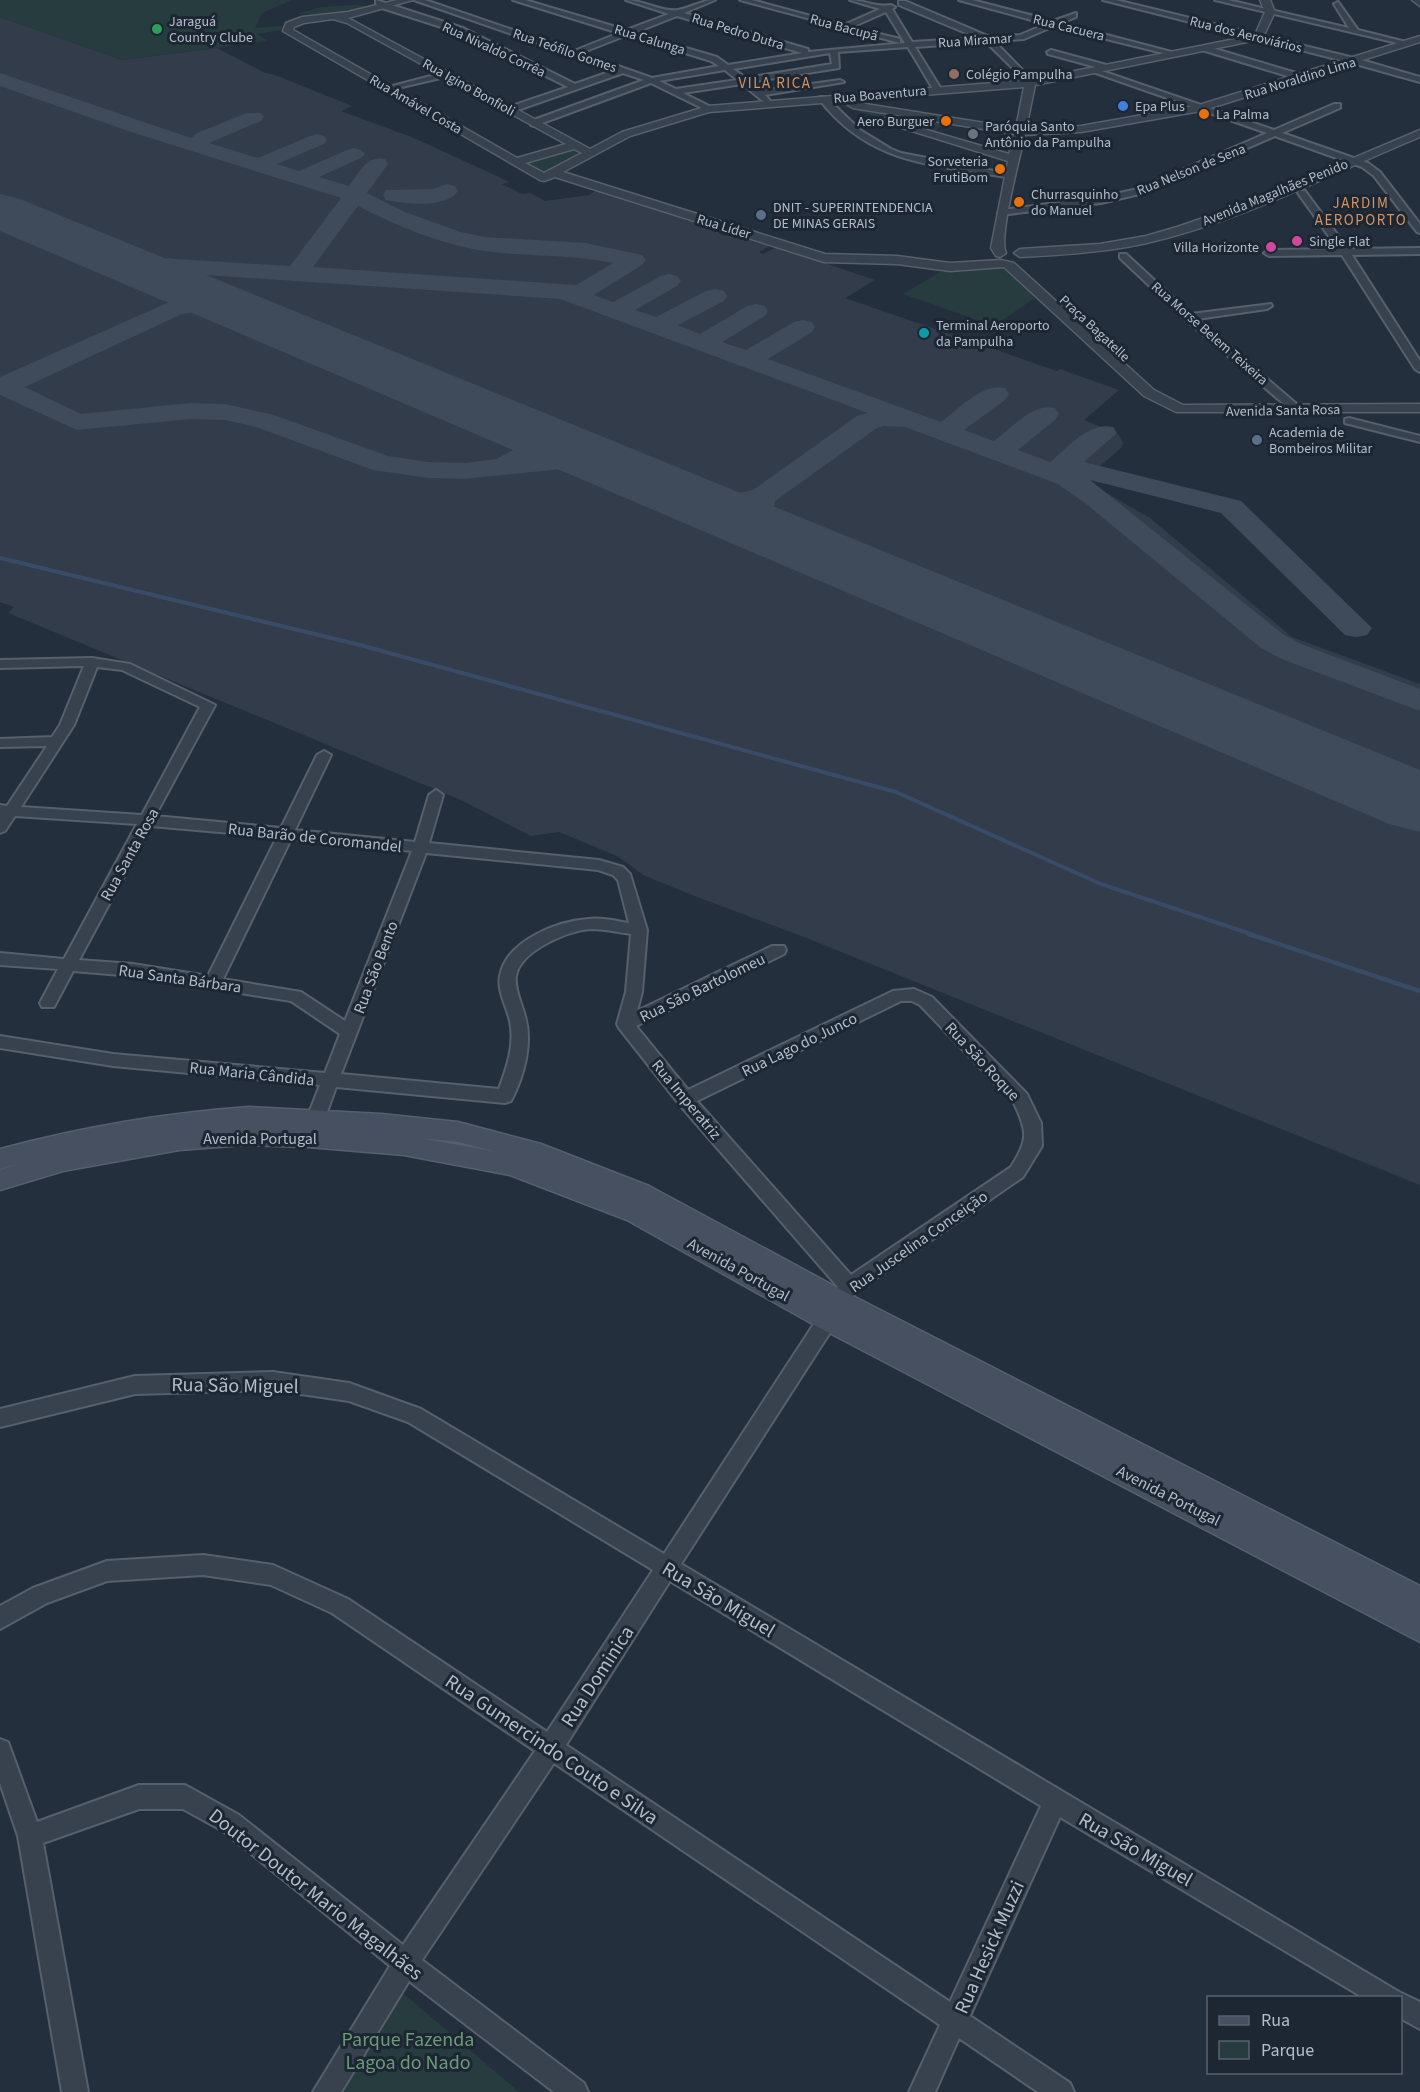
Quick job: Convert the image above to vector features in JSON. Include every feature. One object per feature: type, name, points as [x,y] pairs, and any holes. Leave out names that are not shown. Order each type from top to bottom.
[{"type":"main road","name":"Avenida Portugal","points":[[0,1159],[62,1142],[179,1122],[249,1117],[512,1165],[636,1212],[839,1302],[1420,1602]]},
{"type":"main road","name":"Avenida Portugal","points":[[0,1180],[63,1161],[179,1140],[312,1128]]},
{"type":"main road","name":"Avenida Portugal","points":[[839,1302],[1420,1626]]},
{"type":"street","name":"Rua Teófilo Gomes","points":[[418,0],[651,80],[708,109]]},
{"type":"street","name":"Rua Calunga","points":[[517,0],[714,59],[743,80],[769,104]]},
{"type":"street","name":"Rua Pedro Dutra","points":[[630,0],[811,53]]},
{"type":"street","points":[[575,53],[711,0]]},
{"type":"street","name":"Rua Bacupã","points":[[744,0],[909,45]]},
{"type":"street","points":[[854,0],[888,9],[937,89]]},
{"type":"street","name":"Rua Cacuera","points":[[963,0],[1174,54]]},
{"type":"street","name":"Rua dos Aeroviários","points":[[1107,0],[1355,61],[1420,80]]},
{"type":"street","points":[[1219,0],[1406,43]]},
{"type":"street","points":[[1259,37],[1270,12],[1265,0]]},
{"type":"street","points":[[345,5],[406,1]]},
{"type":"street","points":[[844,27],[906,1],[988,39],[1030,83],[1022,132],[999,226],[997,248],[1002,259],[1022,257]]},
{"type":"street","points":[[349,18],[382,4]]},
{"type":"street","name":"Rua Nivaldo Corrêa","points":[[382,4],[460,30],[575,87]]},
{"type":"street","points":[[1338,4],[1355,31]]},
{"type":"street","name":"Rua Igino Bonfioli","points":[[288,31],[290,25],[314,13],[349,18],[509,110],[590,153]]},
{"type":"street","name":"Rua Miramar","points":[[534,123],[651,80],[834,50],[1021,37],[1057,24],[1073,15]]},
{"type":"street","name":"Rua Amável Costa","points":[[288,31],[516,162],[549,176]]},
{"type":"street","name":"Rua Boaventura","points":[[549,176],[626,134],[708,109],[1030,83],[1259,37]]},
{"type":"street","name":"Rua Noraldino Lima","points":[[825,100],[1022,132],[1101,126],[1201,108],[1420,39]]},
{"type":"street","points":[[1205,48],[1300,77]]},
{"type":"street","points":[[675,92],[836,66],[834,50]]},
{"type":"street","points":[[1051,52],[1275,135],[1365,165],[1377,174],[1420,230]]},
{"type":"street","points":[[509,110],[623,70]]},
{"type":"street","points":[[389,88],[446,74]]},
{"type":"street","points":[[758,94],[840,82]]},
{"type":"street","points":[[826,85],[825,100],[845,121],[885,150],[899,155],[1011,175]]},
{"type":"street","points":[[825,100],[1014,159]]},
{"type":"street","name":"Rua Nelson de Sena","points":[[1003,213],[1101,200],[1141,191],[1275,135],[1336,106]]},
{"type":"street","name":"Avenida Magalhães Penido","points":[[1022,257],[1147,239],[1240,209],[1420,133]]},
{"type":"street","name":"Avenida Magalhães Penido","points":[[1022,257],[1113,252],[1198,233],[1302,193],[1420,141]]},
{"type":"street","points":[[516,162],[576,145]]},
{"type":"street","name":"Rua Líder","points":[[549,176],[824,258],[897,260],[936,266],[967,267],[1002,259]]},
{"type":"street","points":[[1302,193],[1345,252],[1420,369]]},
{"type":"street","name":"Praça Bagatelle","points":[[999,226],[1006,241],[1165,394]]},
{"type":"street","points":[[1269,253],[1420,251]]},
{"type":"street","name":"Rua Morse Belem Teixeira","points":[[1123,256],[1293,406]]},
{"type":"street","name":"Rua Líder","points":[[897,260],[920,257],[1002,259]]},
{"type":"street","name":"Rua Líder","points":[[936,266],[972,257]]},
{"type":"street","name":"Praça Bagatelle","points":[[1002,259],[1149,393]]},
{"type":"street","points":[[1190,317],[1268,306]]},
{"type":"street","name":"Avenida Santa Rosa","points":[[1149,393],[1171,406],[1193,411],[1420,402]]},
{"type":"street","name":"Avenida Santa Rosa","points":[[1165,394],[1175,401],[1190,404],[1420,408]]},
{"type":"street","points":[[1349,421],[1420,439]]},
{"type":"street","points":[[0,664],[92,662],[67,725],[58,741],[5,810],[0,828]]},
{"type":"street","name":"Rua Santa Rosa","points":[[48,1003],[208,705],[125,666],[92,662]]},
{"type":"street","points":[[0,743],[58,741]]},
{"type":"street","points":[[214,981],[324,755]]},
{"type":"street","name":"Rua São Bento","points":[[312,1128],[420,849],[436,795]]},
{"type":"street","name":"Rua Barão de Coromandel","points":[[5,810],[148,820],[420,849],[599,865],[618,871],[625,878],[639,930]]},
{"type":"street","name":"Rua Maria Cândida","points":[[0,1042],[113,1060],[505,1096],[520,1048],[519,1026],[508,978],[511,965],[522,953],[542,940],[571,927],[590,924],[639,930]]},
{"type":"street","points":[[625,1024],[634,992],[639,930]]},
{"type":"street","name":"Rua São Bartolomeu","points":[[625,1024],[778,950]]},
{"type":"street","name":"Rua Santa Bárbara","points":[[0,960],[68,967],[133,970],[214,981],[296,996],[350,1032]]},
{"type":"street","name":"Rua Lago do Junco","points":[[685,1099],[899,995],[914,995]]},
{"type":"street","name":"Rua São Roque","points":[[914,995],[926,1001],[1021,1099],[1032,1123],[1033,1146],[1017,1172]]},
{"type":"street","name":"Rua Imperatriz","points":[[625,1024],[839,1302]]},
{"type":"street","name":"Rua Juscelina Conceição","points":[[839,1302],[1017,1172]]},
{"type":"street","name":"Rua Dominica","points":[[326,2092],[406,1963],[550,1747],[839,1302]]},
{"type":"street","name":"Rua São Miguel","points":[[0,1418],[135,1385],[273,1381],[349,1392],[414,1415],[1055,1801],[1386,1996]]},
{"type":"street","name":"Rua Gumercindo Couto e Silva","points":[[0,1618],[41,1595],[107,1570],[203,1565],[273,1575],[340,1606],[1061,2092]]},
{"type":"street","points":[[0,1750],[30,1836],[75,2092]]},
{"type":"street","name":"Doutor Doutor Mario Magalhães","points":[[30,1836],[139,1797],[185,1797],[231,1824],[406,1963],[575,2092]]},
{"type":"street","name":"Rua Hesick Muzzi","points":[[922,2092],[1055,1801]]},
{"type":"street","points":[[1402,2005],[1420,2016]]},
{"type":"shaded area","points":[[0,17],[122,60],[217,48],[263,72],[352,106],[341,111],[414,138],[510,182],[502,184],[522,194],[530,193],[545,201],[589,195],[597,190],[689,219],[685,221],[694,220],[723,230],[718,233],[725,236],[730,233],[770,246],[759,252],[763,254],[777,247],[875,280],[845,298],[1119,390],[1084,420],[1118,434],[1123,443],[1121,448],[1084,480],[1150,518],[1292,637],[1420,684],[1420,1185],[804,937],[645,876],[617,856],[559,832],[531,836],[461,800],[8,613],[14,607],[0,602]]},
{"type":"green space","name":"Jaraguá Country Clube","points":[[0,0],[292,0],[262,13],[255,28],[283,26],[281,30],[257,34],[268,41],[122,60],[0,17]]},
{"type":"green space","points":[[370,6],[343,15],[297,14],[321,7]]},
{"type":"green space","points":[[825,101],[945,121],[933,134]]},
{"type":"green space","points":[[573,148],[583,153],[544,174],[526,163]]},
{"type":"green space","points":[[1002,267],[1015,269],[1042,293],[994,326],[903,294],[940,272]]},
{"type":"green space","name":"Parque Fazenda Lagoa do Nado","points":[[397,1988],[519,2092],[335,2092]]},
{"type":"waterway","points":[[0,558],[360,645],[896,792],[1101,884],[1254,935]]},
{"type":"waterway","points":[[1249,934],[1420,991]]},
{"type":"taxiway","points":[[0,79],[138,128],[354,195]]},
{"type":"taxiway","points":[[197,146],[197,143],[204,137],[254,117]]},
{"type":"taxiway","points":[[265,167],[266,162],[271,159],[317,140]]},
{"type":"taxiway","points":[[304,179],[308,174],[354,154]]},
{"type":"taxiway","points":[[354,195],[377,164]]},
{"type":"taxiway","points":[[394,195],[437,196],[447,191]]},
{"type":"taxiway","points":[[306,274],[300,269],[354,195]]},
{"type":"taxiway","points":[[354,195],[397,217],[455,238],[485,244],[586,250],[634,260],[581,292],[564,292]]},
{"type":"taxiway","points":[[113,259],[146,264],[306,274]]},
{"type":"taxiway","points":[[306,274],[564,292]]},
{"type":"taxiway","points":[[615,311],[669,281]]},
{"type":"taxiway","points":[[564,292],[615,311]]},
{"type":"taxiway","points":[[658,326],[715,296]]},
{"type":"taxiway","points":[[4,387],[176,308],[199,304],[225,305]]},
{"type":"taxiway","points":[[615,311],[702,343]]},
{"type":"taxiway","points":[[702,343],[756,311]]},
{"type":"taxiway","points":[[748,360],[803,327]]},
{"type":"taxiway","points":[[702,343],[748,360]]},
{"type":"taxiway","points":[[748,360],[908,419]]},
{"type":"taxiway","points":[[4,387],[77,422],[191,411],[225,412],[264,421],[383,464],[428,470],[465,471],[498,468]]},
{"type":"taxiway","points":[[945,432],[996,394]]},
{"type":"taxiway","points":[[998,452],[1046,414]]},
{"type":"taxiway","points":[[762,497],[867,422],[882,418],[908,419]]},
{"type":"taxiway","points":[[908,419],[1053,473]]},
{"type":"taxiway","points":[[498,468],[513,463],[531,450],[532,444],[522,429]]},
{"type":"taxiway","points":[[1053,473],[1103,433]]},
{"type":"taxiway","points":[[498,468],[581,459],[603,462]]},
{"type":"taxiway","points":[[1068,478],[1078,469],[1231,507],[1356,628]]},
{"type":"taxiway","points":[[1053,473],[1068,478]]},
{"type":"taxiway","points":[[1068,478],[1095,497],[1272,641],[1290,651],[1420,701]]},
{"type":"taxiway","points":[[699,503],[729,504],[762,497]]},
{"type":"taxiway","points":[[762,497],[759,513],[765,529]]},
{"type":"runway","points":[[0,211],[1420,803]]},
{"type":"place","name":"Jaraguá Country Clube","points":[[157,29]]},
{"type":"place","name":"Colégio Pampulha","points":[[954,74]]},
{"type":"place","name":"Epa Plus","points":[[1123,106]]},
{"type":"place","name":"La Palma","points":[[1204,114]]},
{"type":"place","name":"Aero Burguer","points":[[946,121]]},
{"type":"place","name":"Paróquia Santo Antônio da Pampulha","points":[[973,134]]},
{"type":"place","name":"Sorveteria FrutiBom","points":[[1000,169]]},
{"type":"place","name":"Churrasquinho do Manuel","points":[[1019,202]]},
{"type":"place","name":"DNIT - SUPERINTENDENCIA DE MINAS GERAIS","points":[[761,215]]},
{"type":"place","name":"Single Flat","points":[[1297,241]]},
{"type":"place","name":"Villa Horizonte","points":[[1271,247]]},
{"type":"place","name":"Terminal Aeroporto da Pampulha","points":[[924,333]]},
{"type":"place","name":"Academia de Bombeiros Militar","points":[[1257,440]]},
{"type":"district","name":"VILA RICA","points":[[775,83]]},
{"type":"district","name":"JARDIM AEROPORTO","points":[[1361,212]]}]
